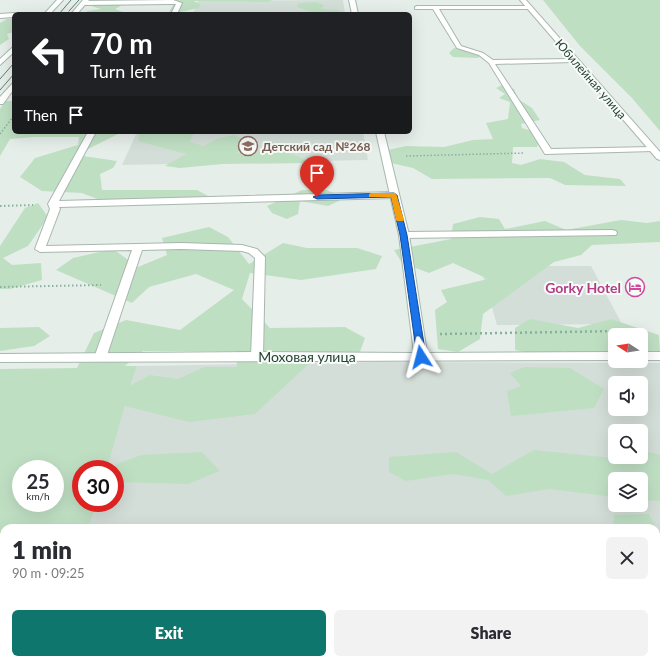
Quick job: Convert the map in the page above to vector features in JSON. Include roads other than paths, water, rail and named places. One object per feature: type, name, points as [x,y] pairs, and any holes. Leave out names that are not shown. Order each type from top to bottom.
[{"type":"street","points":[[49,12],[60,0]]},
{"type":"street","points":[[352,0],[355,12]]},
{"type":"street","name":"Юбилейная улица","points":[[523,0],[660,157]]},
{"type":"street","points":[[76,12],[85,1],[161,1],[179,3],[175,12]]},
{"type":"street","points":[[416,8],[529,7]]},
{"type":"street","points":[[435,8],[459,47],[481,54],[492,62],[548,152],[653,149]]},
{"type":"street","points":[[0,16],[12,15]]},
{"type":"street","points":[[0,63],[12,50]]},
{"type":"street","points":[[492,62],[574,60]]},
{"type":"street","points":[[0,102],[12,87]]},
{"type":"street","points":[[91,134],[53,204],[55,209],[40,249],[138,247],[242,248],[253,251],[260,257],[257,356]]},
{"type":"street","points":[[380,134],[404,235],[421,357]]},
{"type":"street","points":[[53,204],[394,195]]},
{"type":"street","points":[[404,235],[612,233]]},
{"type":"street","points":[[100,358],[138,247]]},
{"type":"street","name":"Моховая улица","points":[[0,358],[608,356]]},
{"type":"street","points":[[648,356],[660,356]]},
{"type":"tram line","points":[[61,12],[71,0]]},
{"type":"tram line","points":[[69,11],[79,0]]},
{"type":"tram line","points":[[0,79],[12,65]]},
{"type":"tram line","points":[[0,90],[12,76]]},
{"type":"place","name":"Детский сад №268","points":[[248,146]]},
{"type":"place","name":"Gorky Hotel","points":[[635,287]]}]
